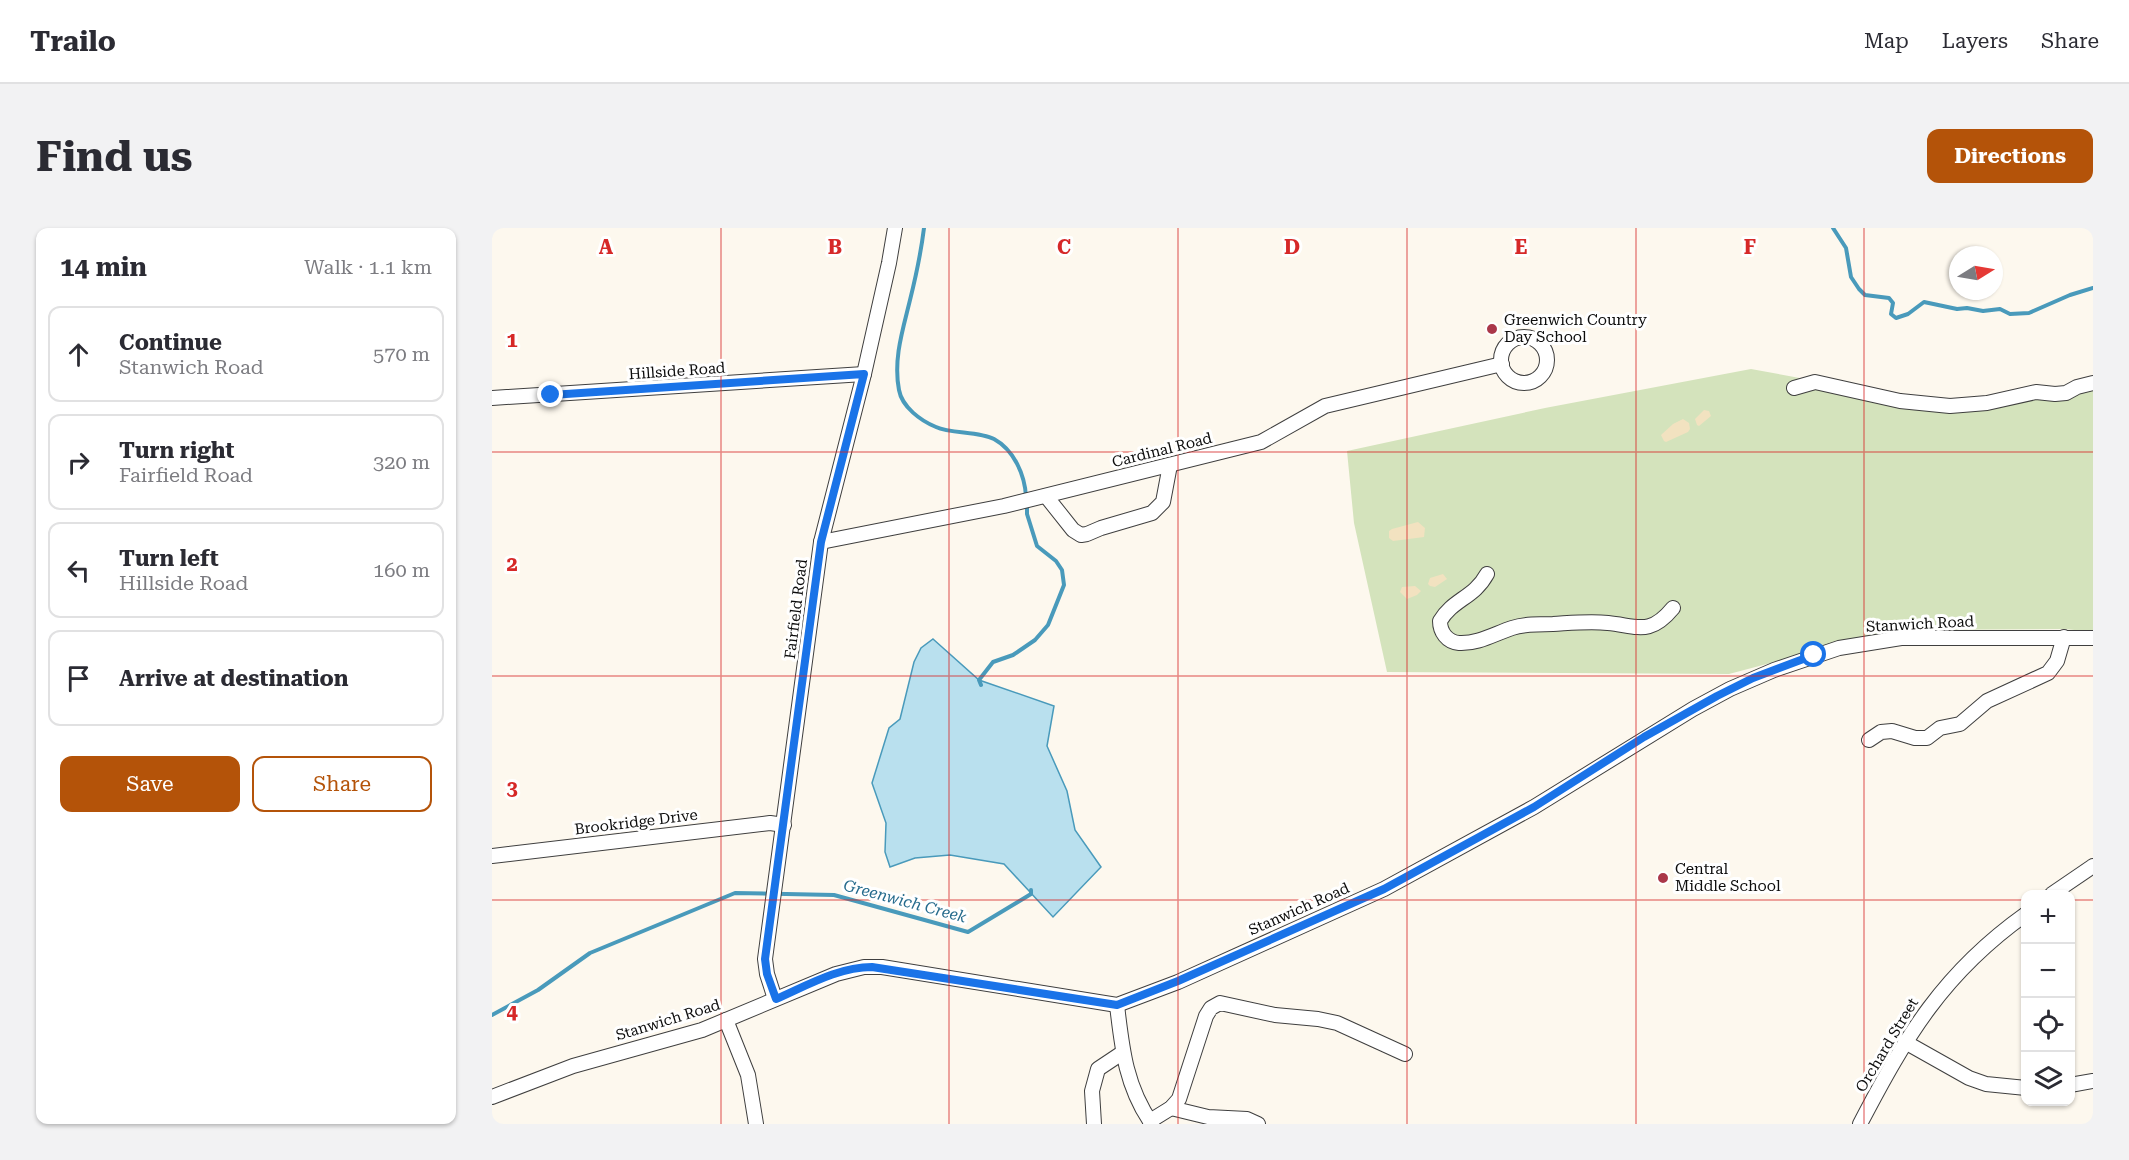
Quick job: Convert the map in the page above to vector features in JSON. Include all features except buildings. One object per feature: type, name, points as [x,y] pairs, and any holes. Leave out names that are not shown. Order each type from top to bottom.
[{"type":"street","name":"Fairfield Road","points":[[776,999],[766,966],[821,542],[864,374],[895,228]]},
{"type":"street","name":"Cardinal Road","points":[[821,542],[1046,496],[1261,442],[1325,406],[1502,364]]},
{"type":"street","name":"Hillside Road","points":[[492,398],[864,374]]},
{"type":"street","points":[[1794,388],[1815,382],[1900,401],[1950,406],[1987,403],[2036,392],[2066,393],[2077,387],[2093,383]]},
{"type":"street","points":[[1046,496],[1073,530],[1081,535],[1087,534],[1152,513],[1163,502],[1170,465]]},
{"type":"street","points":[[1487,574],[1474,591],[1444,613],[1440,627],[1449,639],[1458,643],[1483,640],[1520,626],[1548,624],[1601,622],[1639,629],[1650,628],[1662,621],[1673,608]]},
{"type":"street","name":"Stanwich Road","points":[[492,1097],[565,1069],[686,1035],[855,968],[872,967],[1117,1005],[1178,981],[1384,889],[1534,807],[1675,719],[1730,689],[1774,670],[1839,648],[1886,640],[1946,637],[2093,638]]},
{"type":"street","points":[[1869,740],[1881,732],[1892,730],[1915,738],[1927,738],[1940,728],[1960,724],[1987,701],[2048,672],[2057,661],[2064,637]]},
{"type":"street","name":"Brookridge Drive","points":[[492,856],[701,830],[770,823],[784,825]]},
{"type":"street","points":[[2058,890],[2093,866]]},
{"type":"street","name":"Orchard Street","points":[[1860,1124],[1905,1042],[1930,1004],[1987,944],[2021,917]]},
{"type":"street","points":[[1117,1005],[1125,1068],[1139,1102],[1151,1122],[1171,1108],[1179,1099],[1206,1016],[1211,1008],[1220,1003],[1275,1015],[1337,1023],[1406,1054]]},
{"type":"street","points":[[726,1020],[748,1075],[756,1124]]},
{"type":"street","points":[[1905,1042],[1969,1078],[1986,1084],[2021,1088]]},
{"type":"street","points":[[1094,1124],[1092,1091],[1098,1069],[1122,1053]]},
{"type":"street","points":[[2075,1084],[2093,1081]]},
{"type":"street","points":[[1171,1108],[1211,1120],[1247,1119],[1258,1124]]},
{"type":"green space","points":[[1751,369],[1897,396],[1957,403],[2093,381],[2093,632],[2065,629],[1895,630],[1729,674],[1387,672],[1354,523],[1347,451],[1545,408]]},
{"type":"sand","points":[[1704,410],[1709,411],[1711,416],[1699,426],[1695,419]]},
{"type":"sand","points":[[1683,419],[1689,423],[1688,432],[1664,441],[1661,435],[1673,424]]},
{"type":"sand","points":[[1418,522],[1425,528],[1424,537],[1393,541],[1389,538],[1389,531],[1392,529]]},
{"type":"sand","points":[[1443,574],[1447,579],[1435,587],[1428,584],[1430,578]]},
{"type":"sand","points":[[1415,586],[1421,591],[1407,599],[1400,592],[1402,587]]},
{"type":"water","points":[[933,639],[979,680],[1054,706],[1047,746],[1067,791],[1075,830],[1101,867],[1053,917],[1004,864],[950,855],[915,858],[890,867],[885,852],[886,823],[872,783],[889,728],[900,719],[914,662],[921,648]]},
{"type":"waterway","name":"Greenwich Creek","points":[[924,228],[898,356],[897,378],[901,396],[913,413],[930,424],[949,431],[988,436],[1001,444],[1013,456],[1021,472],[1026,497]]},
{"type":"waterway","name":"Greenwich Creek","points":[[1833,228],[1846,248],[1851,277],[1859,289],[1865,295],[1889,298],[1893,303],[1891,314],[1896,318],[1908,314],[1924,302],[1957,309],[1983,311],[2000,309],[2010,314],[2029,313],[2070,295],[2093,288]]},
{"type":"waterway","name":"Greenwich Creek","points":[[981,685],[979,680],[993,662],[1013,655],[1035,640],[1048,625],[1064,585],[1062,570],[1056,561],[1037,546],[1027,514],[1027,504]]},
{"type":"waterway","name":"Greenwich Creek","points":[[492,1015],[538,990],[590,953],[735,893],[834,895],[968,932],[1031,894],[1031,890]]},
{"type":"place","name":"Greenwich Country Day School","points":[[1492,329]]},
{"type":"place","name":"Central Middle School","points":[[1663,878]]},
{"type":"route","points":[[551,395],[864,374],[821,542],[765,959],[770,985],[776,999],[825,977],[855,968],[872,967],[1117,1005],[1178,981],[1384,889],[1534,807],[1644,737],[1717,696],[1753,678],[1814,655]]}]
